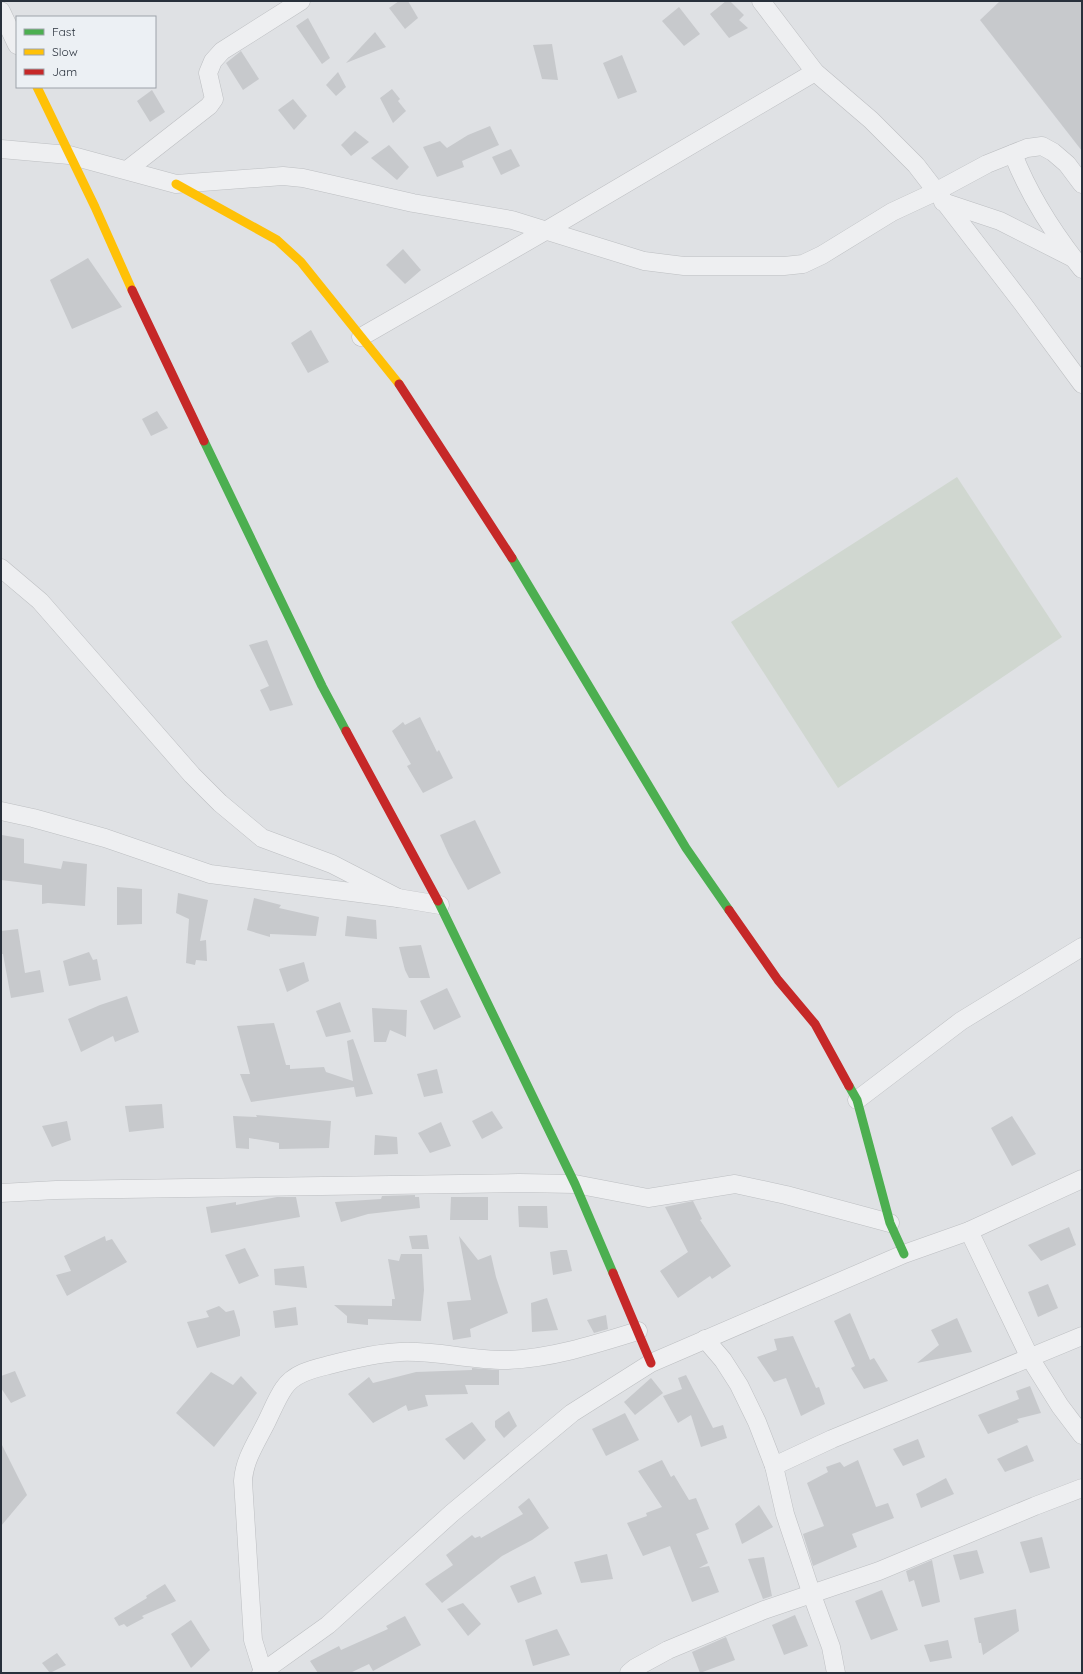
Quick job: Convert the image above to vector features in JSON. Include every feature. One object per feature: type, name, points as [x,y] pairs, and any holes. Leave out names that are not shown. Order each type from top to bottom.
[{"type":"street","points":[[1,4],[6,1]]},
{"type":"street","points":[[127,170],[209,106],[214,99],[208,73],[209,67],[222,51],[301,1]]},
{"type":"street","points":[[761,1],[815,72],[871,120],[916,165],[1023,304],[1082,384]]},
{"type":"street","points":[[1,11],[16,42]]},
{"type":"street","points":[[360,337],[547,230],[815,72]]},
{"type":"street","points":[[37,88],[95,207],[145,317],[322,686],[440,905],[575,1184],[651,1363]]},
{"type":"street","points":[[176,184],[283,176],[303,178],[413,203],[512,220],[644,261],[684,266],[784,266],[802,264],[822,255],[892,212],[940,197],[987,164],[1027,148],[1042,146],[1053,152],[1067,164],[1082,184]]},
{"type":"street","points":[[4,152],[69,155],[176,184],[277,240],[301,262],[360,337],[399,383],[515,563],[600,702],[686,848],[778,980],[815,1024],[857,1100],[890,1223],[904,1254]]},
{"type":"street","points":[[1013,154],[1034,200],[1077,263]]},
{"type":"street","points":[[940,197],[1000,220],[1077,263]]},
{"type":"street","points":[[1,568],[40,601],[192,775],[220,803],[262,838],[332,864],[398,898]]},
{"type":"street","points":[[1,811],[33,818],[105,838],[210,874],[398,898],[440,905]]},
{"type":"street","points":[[857,1100],[961,1021],[1082,947]]},
{"type":"street","points":[[638,1331],[575,1351],[510,1360],[483,1360],[432,1353],[401,1352],[380,1354],[356,1358],[317,1368],[298,1375],[284,1387],[249,1456],[243,1475],[253,1640],[262,1672],[328,1625],[452,1513],[572,1413],[651,1363],[904,1254],[969,1232],[1082,1179]]},
{"type":"street","points":[[1,1193],[56,1190],[519,1183],[575,1184],[648,1198],[735,1184],[786,1195],[890,1223]]},
{"type":"street","points":[[969,1232],[1030,1358],[1060,1406],[1082,1435]]},
{"type":"street","points":[[774,1466],[832,1439],[1082,1336]]},
{"type":"street","points":[[705,1339],[723,1360],[739,1385],[757,1422],[774,1466],[785,1514],[812,1595],[832,1647],[836,1673]]},
{"type":"street","points":[[629,1673],[635,1668],[668,1650],[764,1610],[812,1595],[879,1571],[1082,1488]]},
{"type":"shaded area","points":[[957,477],[1062,637],[838,788],[731,622]]},
{"type":"building","points":[[399,1],[408,1],[418,18],[405,29],[389,8]]},
{"type":"building","points":[[726,1],[730,1],[744,15],[739,20],[748,28],[729,38],[710,14]]},
{"type":"building","points":[[1000,1],[1082,1],[1082,151],[980,20]]},
{"type":"building","points":[[679,7],[700,34],[684,46],[662,21]]},
{"type":"building","points":[[308,18],[330,58],[322,64],[296,26]]},
{"type":"building","points":[[375,32],[386,47],[346,63]]},
{"type":"building","points":[[552,44],[558,80],[542,79],[533,45]]},
{"type":"building","points":[[241,51],[259,79],[243,90],[226,63]]},
{"type":"building","points":[[622,55],[637,92],[618,99],[603,63]]},
{"type":"building","points":[[338,72],[346,87],[336,96],[326,85]]},
{"type":"building","points":[[392,89],[400,99],[398,101],[406,111],[393,123],[380,98]]},
{"type":"building","points":[[152,90],[165,112],[150,122],[137,101]]},
{"type":"building","points":[[293,99],[307,116],[294,130],[278,110]]},
{"type":"building","points":[[490,126],[499,145],[462,161],[464,167],[437,177],[423,147],[440,141],[447,148],[468,135]]},
{"type":"building","points":[[355,131],[369,142],[351,156],[341,145]]},
{"type":"building","points":[[389,145],[409,167],[397,180],[371,158]]},
{"type":"building","points":[[511,149],[520,166],[501,175],[492,157]]},
{"type":"building","points":[[403,249],[421,270],[405,284],[386,265]]},
{"type":"building","points":[[88,258],[122,307],[72,329],[50,280]]},
{"type":"building","points":[[311,330],[329,362],[308,373],[291,343]]},
{"type":"building","points":[[157,411],[168,428],[151,436],[142,419]]},
{"type":"building","points":[[267,640],[293,705],[270,711],[260,690],[269,686],[249,645]]},
{"type":"building","points":[[420,717],[437,752],[439,750],[453,778],[423,793],[407,766],[411,764],[392,731],[403,722],[405,725]]},
{"type":"building","points":[[475,820],[501,873],[468,890],[440,835]]},
{"type":"building","points":[[2,835],[24,839],[24,863],[61,869],[63,861],[87,864],[85,906],[48,903],[42,904],[42,885],[1,880]]},
{"type":"building","points":[[117,887],[142,889],[142,924],[117,925]]},
{"type":"building","points":[[178,893],[208,900],[200,941],[206,940],[207,961],[196,960],[195,965],[186,963],[189,919],[176,913]]},
{"type":"building","points":[[254,898],[281,905],[279,908],[319,917],[316,936],[270,934],[270,937],[247,930]]},
{"type":"building","points":[[347,916],[376,920],[377,939],[345,936]]},
{"type":"building","points":[[18,929],[25,973],[40,970],[44,992],[11,998],[3,954],[1,954],[1,931]]},
{"type":"building","points":[[421,945],[430,978],[409,978],[405,970],[399,947]]},
{"type":"building","points":[[89,952],[93,960],[97,959],[101,980],[69,986],[63,961]]},
{"type":"building","points":[[304,962],[309,981],[287,992],[279,969]]},
{"type":"building","points":[[447,988],[461,1017],[434,1030],[420,1001]]},
{"type":"building","points":[[127,996],[139,1032],[115,1042],[113,1036],[81,1052],[68,1019],[100,1005]]},
{"type":"building","points":[[340,1002],[351,1032],[326,1037],[316,1011]]},
{"type":"building","points":[[372,1008],[407,1010],[406,1037],[390,1030],[386,1042],[374,1042]]},
{"type":"building","points":[[274,1023],[286,1065],[290,1065],[290,1069],[324,1067],[326,1072],[353,1081],[347,1041],[353,1039],[373,1094],[356,1097],[354,1087],[251,1102],[240,1074],[250,1074],[237,1026]]},
{"type":"building","points":[[437,1069],[443,1093],[424,1097],[417,1074]]},
{"type":"building","points":[[162,1104],[164,1128],[129,1132],[125,1106]]},
{"type":"building","points":[[492,1111],[503,1128],[482,1139],[472,1121]]},
{"type":"building","points":[[256,1115],[331,1121],[329,1148],[279,1149],[279,1143],[249,1138],[249,1149],[236,1148],[233,1116],[257,1117]]},
{"type":"building","points":[[1012,1116],[1036,1154],[1012,1166],[991,1128]]},
{"type":"building","points":[[67,1121],[71,1140],[52,1147],[42,1126]]},
{"type":"building","points":[[441,1122],[451,1146],[430,1153],[418,1133]]},
{"type":"building","points":[[375,1135],[397,1137],[398,1154],[374,1155]]},
{"type":"building","points":[[415,1195],[415,1197],[419,1197],[420,1208],[368,1214],[341,1222],[335,1202],[381,1199],[382,1196]]},
{"type":"building","points":[[277,1197],[296,1197],[300,1217],[211,1233],[206,1207],[236,1202],[236,1205]]},
{"type":"building","points":[[451,1197],[488,1197],[488,1220],[450,1220]]},
{"type":"building","points":[[693,1201],[702,1219],[700,1220],[731,1266],[712,1279],[710,1276],[678,1298],[660,1271],[688,1252],[665,1207]]},
{"type":"building","points":[[518,1206],[547,1206],[548,1228],[519,1227]]},
{"type":"building","points":[[1069,1227],[1076,1245],[1041,1261],[1028,1245]]},
{"type":"building","points":[[427,1235],[429,1249],[412,1249],[409,1236]]},
{"type":"building","points":[[105,1236],[106,1241],[112,1239],[127,1262],[67,1296],[56,1275],[71,1271],[64,1256]]},
{"type":"building","points":[[459,1236],[478,1260],[491,1255],[496,1277],[508,1313],[470,1329],[471,1337],[453,1340],[447,1302],[471,1300]]},
{"type":"building","points":[[245,1248],[259,1276],[239,1284],[225,1255]]},
{"type":"building","points":[[567,1250],[572,1271],[553,1275],[550,1252]]},
{"type":"building","points":[[401,1254],[422,1254],[424,1290],[421,1321],[368,1319],[368,1325],[347,1323],[347,1316],[334,1305],[392,1306],[392,1299],[395,1299],[388,1259],[399,1261]]},
{"type":"building","points":[[304,1266],[307,1288],[275,1285],[274,1269]]},
{"type":"building","points":[[1048,1284],[1058,1308],[1038,1317],[1028,1292]]},
{"type":"building","points":[[547,1298],[558,1330],[532,1332],[531,1303]]},
{"type":"building","points":[[219,1306],[226,1312],[234,1310],[240,1330],[240,1336],[197,1348],[187,1322],[209,1317],[206,1311]]},
{"type":"building","points":[[296,1307],[298,1325],[275,1328],[273,1311]]},
{"type":"building","points":[[850,1313],[870,1360],[874,1358],[888,1381],[864,1389],[851,1368],[855,1366],[834,1321]]},
{"type":"building","points":[[606,1315],[608,1329],[594,1333],[587,1320]]},
{"type":"building","points":[[957,1318],[972,1352],[917,1363],[939,1345],[931,1330]]},
{"type":"building","points":[[793,1336],[816,1388],[819,1387],[825,1404],[801,1416],[786,1378],[774,1382],[757,1357],[777,1350],[774,1339]]},
{"type":"building","points":[[472,1368],[499,1370],[499,1385],[465,1385],[468,1394],[425,1395],[428,1406],[408,1411],[406,1405],[373,1423],[348,1394],[369,1377],[373,1383],[416,1372],[472,1370]]},
{"type":"building","points":[[15,1371],[26,1396],[11,1403],[1,1388],[1,1376]]},
{"type":"building","points":[[211,1372],[233,1385],[241,1376],[257,1393],[214,1447],[176,1413]]},
{"type":"building","points":[[686,1375],[713,1428],[723,1425],[727,1438],[701,1447],[691,1415],[678,1423],[663,1396],[682,1389],[678,1378]]},
{"type":"building","points":[[651,1378],[663,1393],[635,1415],[624,1402]]},
{"type":"building","points":[[1030,1386],[1041,1413],[1017,1419],[1019,1422],[988,1434],[978,1415],[1019,1399],[1016,1391]]},
{"type":"building","points":[[509,1411],[517,1426],[504,1438],[495,1427],[495,1421]]},
{"type":"building","points":[[625,1413],[639,1440],[606,1456],[592,1429]]},
{"type":"building","points":[[472,1422],[486,1440],[464,1460],[445,1439]]},
{"type":"building","points":[[918,1439],[925,1457],[903,1466],[893,1449]]},
{"type":"building","points":[[1,1443],[27,1495],[1,1526]]},
{"type":"building","points":[[1027,1445],[1034,1461],[1005,1472],[997,1459]]},
{"type":"building","points":[[662,1460],[671,1477],[674,1475],[689,1500],[696,1498],[709,1529],[696,1534],[708,1563],[699,1568],[709,1566],[719,1592],[692,1602],[670,1546],[643,1556],[627,1523],[647,1516],[646,1513],[662,1507],[638,1471]]},
{"type":"building","points":[[858,1460],[876,1507],[888,1503],[894,1518],[852,1534],[857,1547],[813,1566],[803,1534],[824,1526],[807,1483],[828,1472],[826,1467],[840,1462],[844,1467]]},
{"type":"building","points":[[946,1478],[954,1494],[921,1508],[916,1494]]},
{"type":"building","points":[[529,1498],[549,1528],[532,1540],[502,1556],[442,1603],[425,1584],[453,1565],[446,1555],[472,1535],[475,1538],[480,1536],[481,1538],[523,1514],[518,1507]]},
{"type":"building","points":[[759,1505],[773,1527],[742,1544],[735,1524]]},
{"type":"building","points":[[1042,1537],[1050,1568],[1030,1573],[1020,1542]]},
{"type":"building","points":[[977,1550],[984,1573],[960,1580],[953,1555]]},
{"type":"building","points":[[607,1554],[613,1579],[581,1583],[574,1562]]},
{"type":"building","points":[[764,1557],[772,1596],[763,1599],[748,1559]]},
{"type":"building","points":[[932,1560],[940,1602],[922,1607],[914,1580],[909,1582],[906,1571]]},
{"type":"building","points":[[535,1576],[542,1594],[518,1603],[510,1586]]},
{"type":"building","points":[[165,1584],[176,1601],[142,1616],[144,1618],[127,1627],[124,1624],[119,1626],[114,1618],[147,1598],[146,1596]]},
{"type":"building","points":[[882,1590],[898,1630],[871,1640],[855,1601]]},
{"type":"building","points":[[463,1603],[481,1624],[468,1636],[447,1609]]},
{"type":"building","points":[[1016,1609],[1019,1631],[983,1655],[974,1618]]},
{"type":"building","points":[[795,1615],[808,1646],[784,1655],[772,1625]]},
{"type":"building","points":[[405,1616],[421,1645],[373,1671],[369,1664],[350,1673],[318,1673],[310,1661],[339,1646],[341,1650],[388,1629],[386,1626]]},
{"type":"building","points":[[191,1620],[210,1650],[191,1668],[171,1634]]},
{"type":"building","points":[[557,1629],[570,1655],[533,1666],[525,1640]]},
{"type":"building","points":[[726,1637],[735,1660],[700,1673],[692,1652]]},
{"type":"building","points":[[948,1640],[952,1658],[930,1662],[924,1645]]},
{"type":"building","points":[[57,1653],[66,1665],[50,1673],[42,1663]]},
{"type":"traffic: fast","points":[[204,441],[322,686],[346,731]]},
{"type":"traffic: fast","points":[[512,558],[686,848],[729,910]]},
{"type":"traffic: fast","points":[[438,901],[575,1184],[613,1273]]},
{"type":"traffic: fast","points":[[849,1086],[857,1100],[890,1223],[904,1254]]},
{"type":"traffic: slow","points":[[37,88],[95,207],[132,290]]},
{"type":"traffic: slow","points":[[176,184],[277,240],[301,262],[399,384]]},
{"type":"traffic: jam","points":[[132,290],[204,441]]},
{"type":"traffic: jam","points":[[399,384],[512,558]]},
{"type":"traffic: jam","points":[[346,731],[438,901]]},
{"type":"traffic: jam","points":[[729,910],[778,980],[815,1024],[849,1086]]},
{"type":"traffic: jam","points":[[613,1273],[651,1363]]}]
